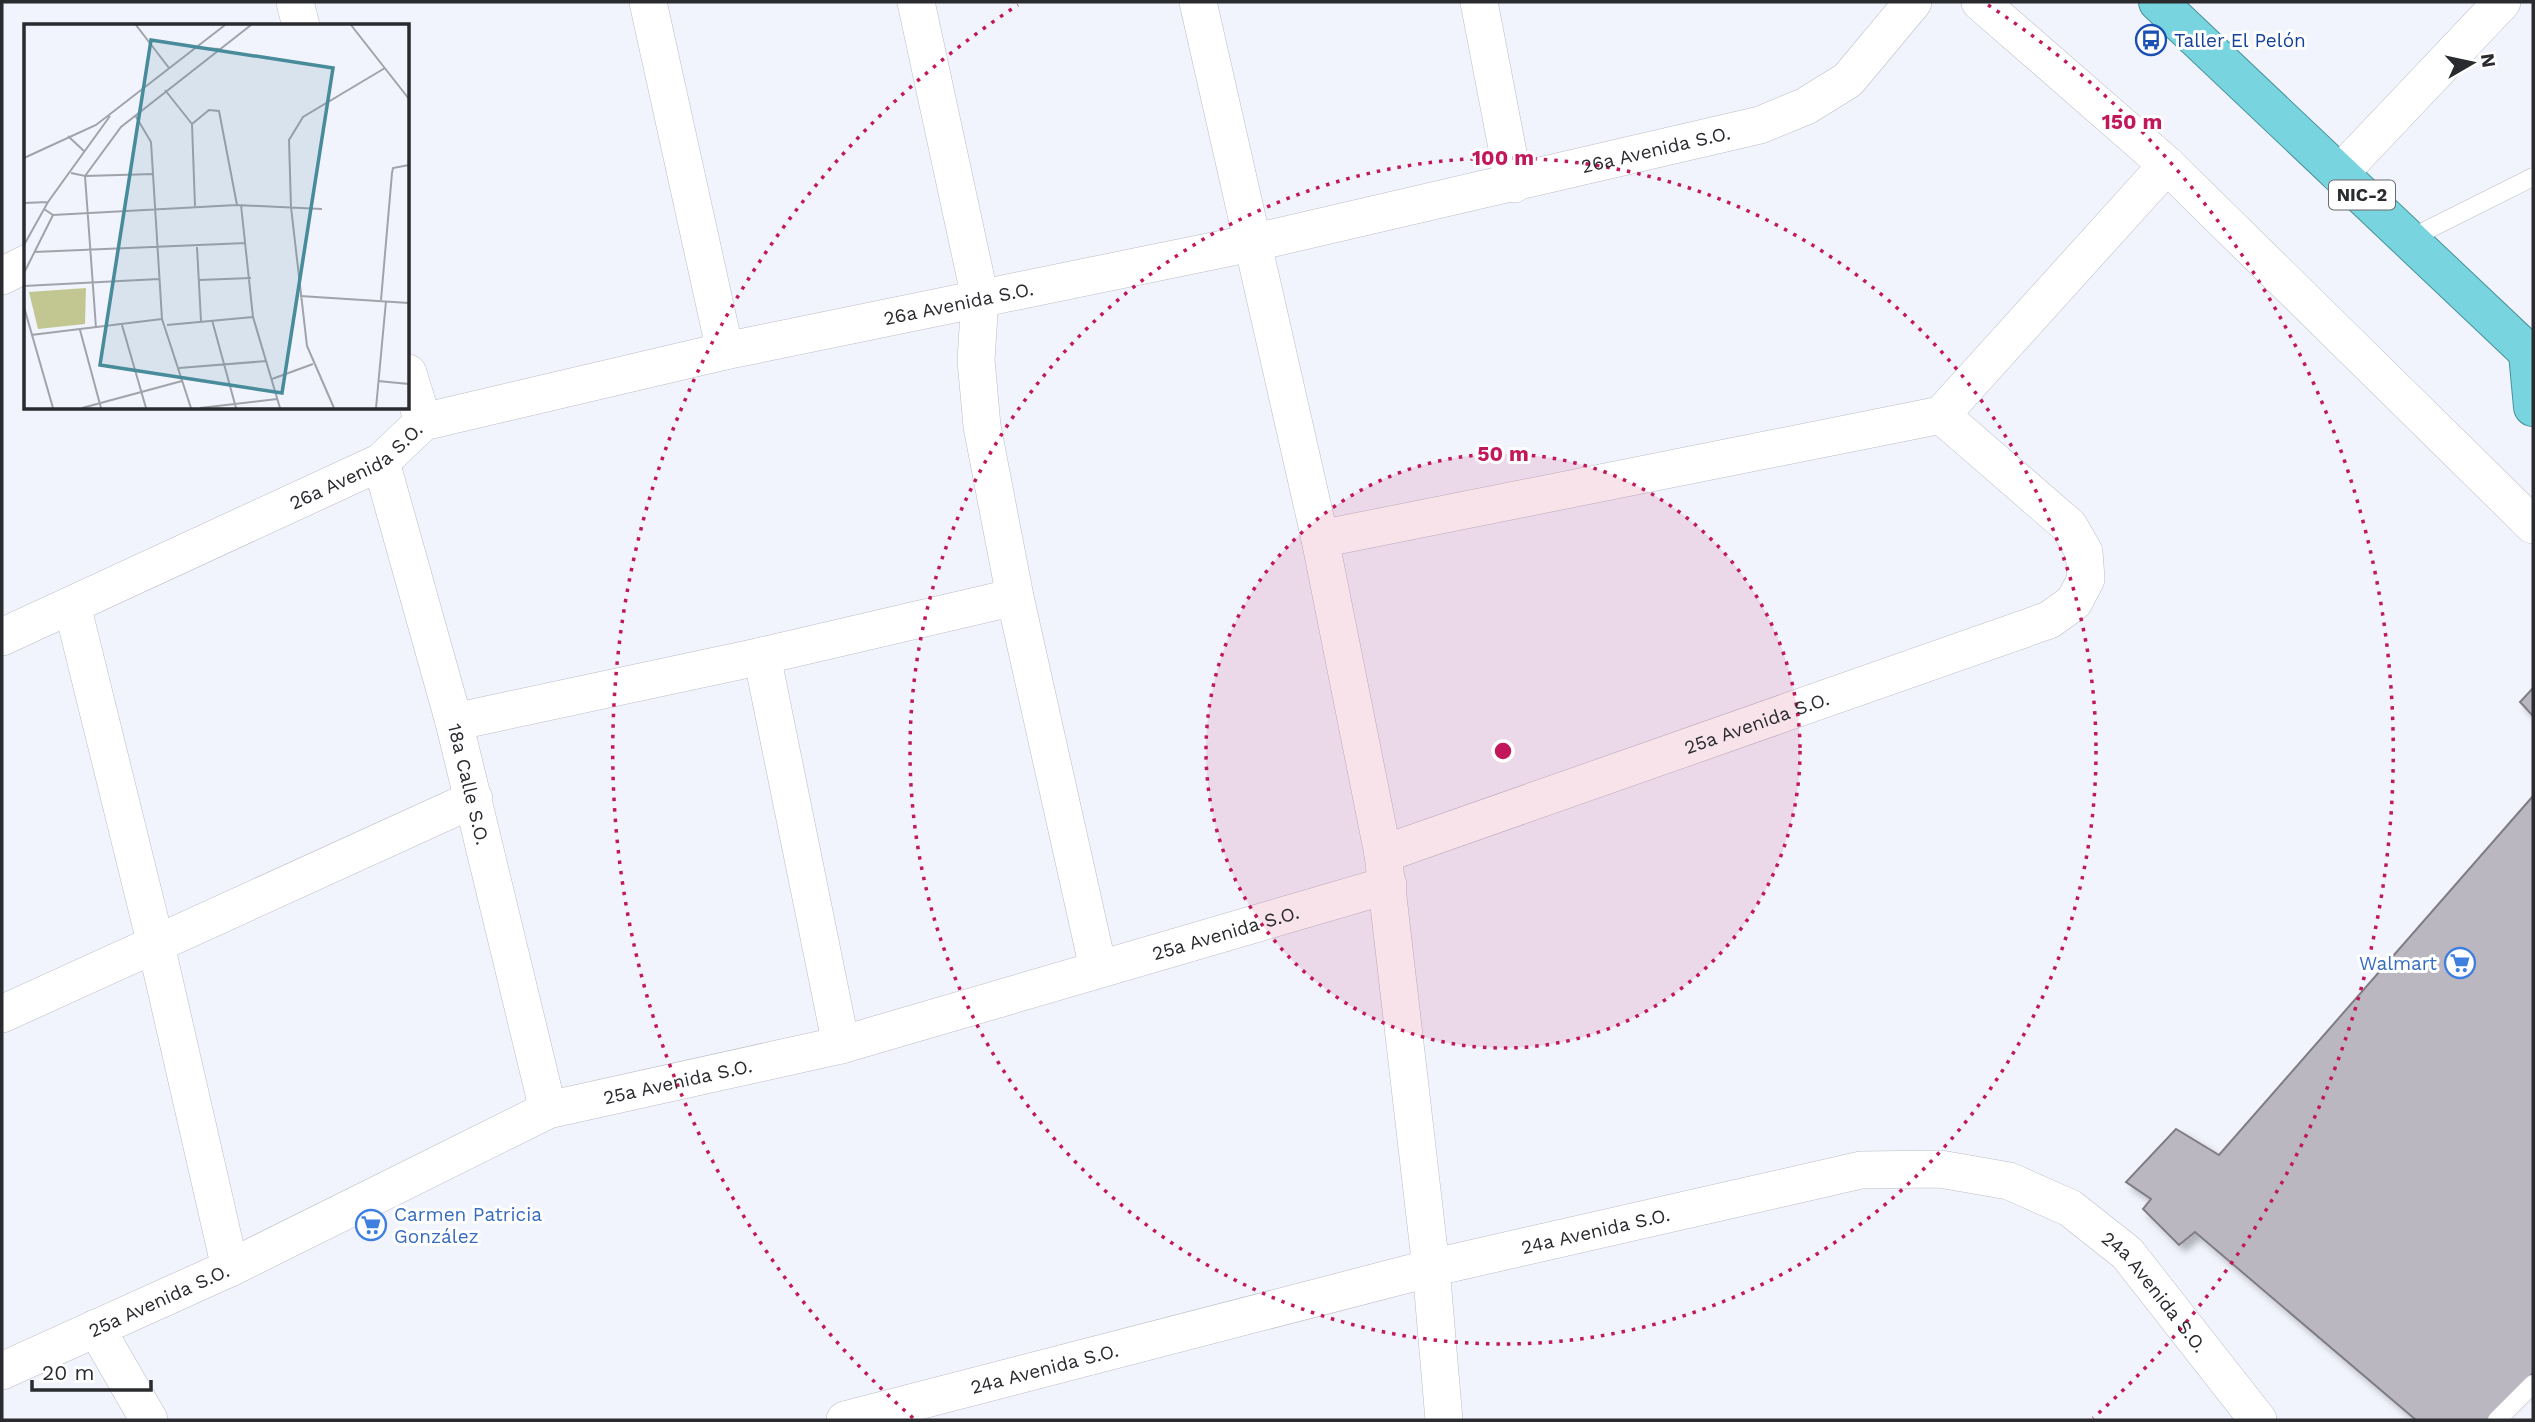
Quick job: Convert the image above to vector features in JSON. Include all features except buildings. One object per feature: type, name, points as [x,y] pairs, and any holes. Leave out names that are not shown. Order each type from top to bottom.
[{"type":"highway","name":"NIC-2","points":[[2158,2],[2531,355]]},
{"type":"highway","points":[[2531,355],[2533,407]]},
{"type":"street","points":[[295,2],[300,24]]},
{"type":"street","points":[[648,2],[725,351]]},
{"type":"street","points":[[916,2],[980,298],[976,360],[982,426],[1015,597],[1098,968]]},
{"type":"street","points":[[1198,2],[1320,539],[1386,869],[1431,1268],[1444,1420]]},
{"type":"street","points":[[1479,2],[1514,184]]},
{"type":"street","name":"26a Avenida S.O.","points":[[2,637],[381,462],[423,422],[725,351],[1252,243],[1760,125],[1806,106],[1848,80],[1913,2]]},
{"type":"street","points":[[1980,2],[2167,165],[2533,525]]},
{"type":"street","points":[[2339,174],[2502,2]]},
{"type":"street","points":[[1320,539],[1941,415],[2167,165]]},
{"type":"street","points":[[2,276],[24,265]]},
{"type":"street","points":[[410,380],[423,422]]},
{"type":"street","name":"25a Avenida S.O.","points":[[2,1371],[230,1268],[548,1110],[842,1045],[1098,968],[1386,869],[2049,620],[2074,602],[2087,579],[2084,552],[2069,526],[1941,415]]},
{"type":"street","name":"18a Calle S.O.","points":[[381,462],[474,799],[548,1110]]},
{"type":"street","points":[[454,722],[762,656],[1015,597]]},
{"type":"street","points":[[72,605],[156,945],[230,1268]]},
{"type":"street","points":[[762,656],[842,1045]]},
{"type":"street","points":[[2,1014],[474,799]]},
{"type":"street","name":"24a Avenida S.O.","points":[[845,1420],[1431,1268],[1860,1170],[1940,1169],[2009,1181],[2070,1208],[2127,1253],[2258,1420]]},
{"type":"street","points":[[96,1328],[149,1420]]},
{"type":"lane","points":[[2409,239],[2533,177]]},
{"type":"lane","points":[[2497,1420],[2533,1384]]},
{"type":"place","name":"Taller El Pelón","points":[[2151,40]]},
{"type":"place","name":"Walmart","points":[[2460,963]]},
{"type":"place","name":"Carmen Patricia González","points":[[371,1225]]}]
